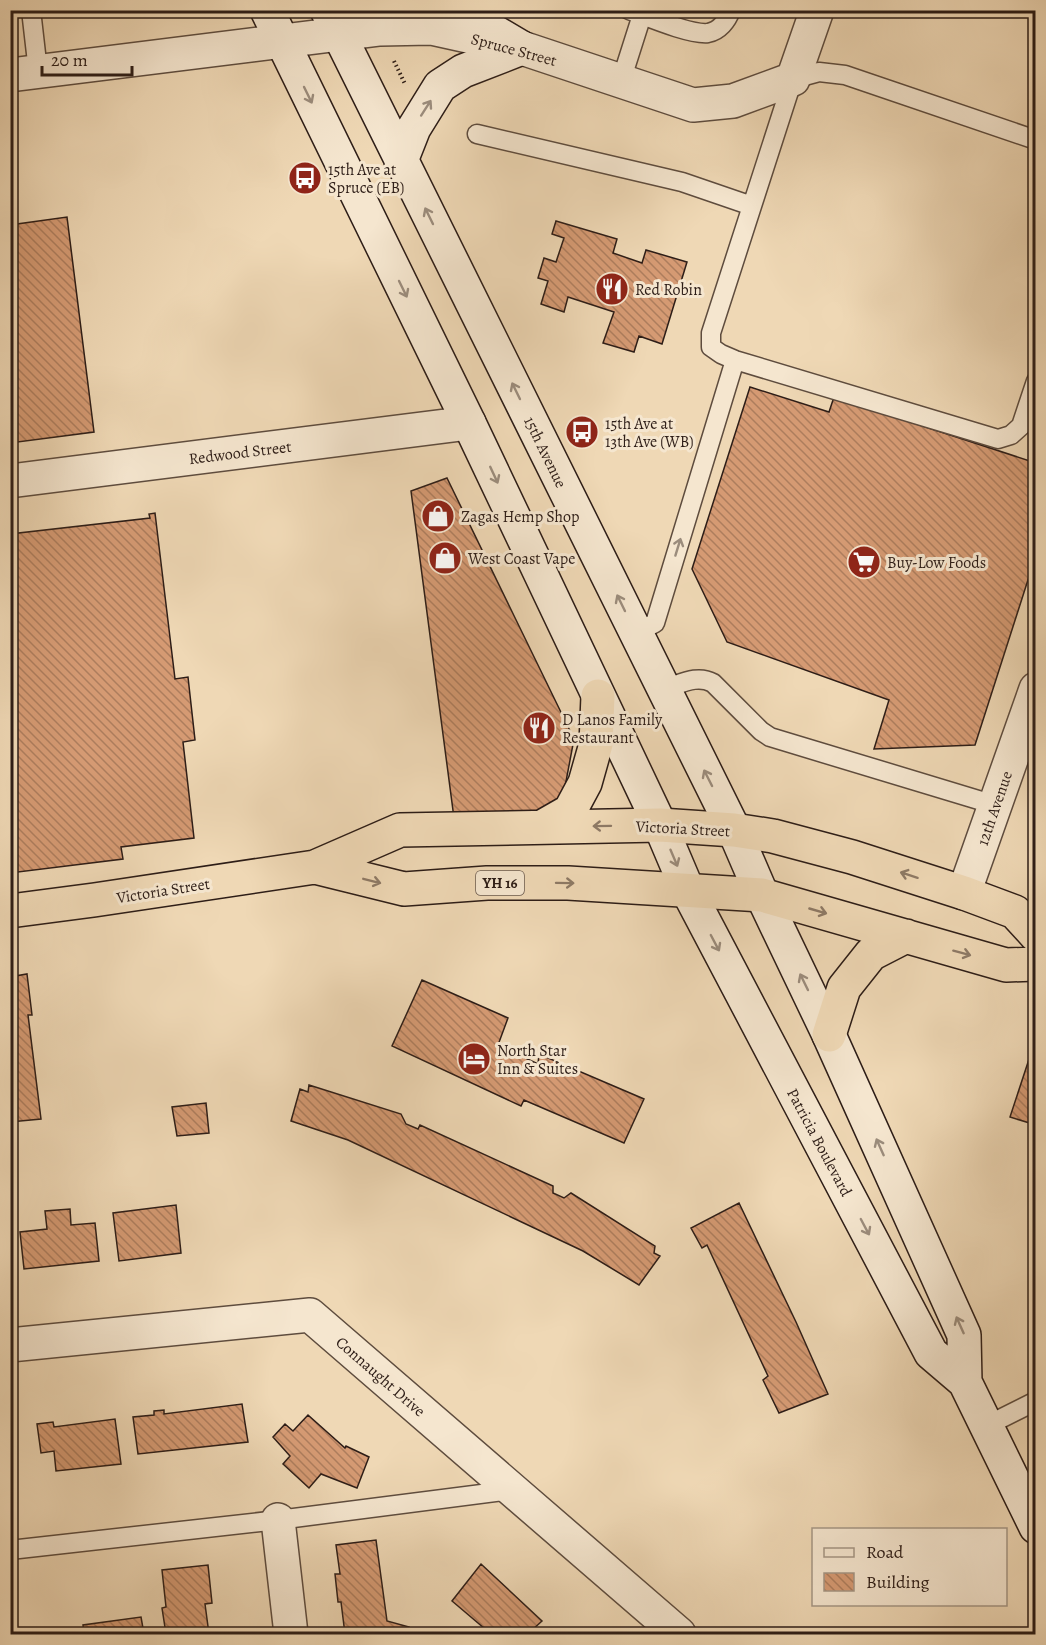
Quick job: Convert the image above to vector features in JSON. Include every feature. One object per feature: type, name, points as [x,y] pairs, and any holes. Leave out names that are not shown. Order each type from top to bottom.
[{"type":"highway","points":[[542,827],[570,811],[585,783],[596,744],[598,696]]},
{"type":"highway","name":"Victoria Street","points":[[10,911],[315,867],[400,830],[660,825],[734,830],[773,837],[852,857],[1015,912],[1035,935]]},
{"type":"highway","name":"Victoria Street","points":[[315,867],[404,889],[488,883],[568,883],[762,894],[1006,965],[1035,964]]},
{"type":"highway","points":[[829,1035],[844,988],[872,954],[906,936]]},
{"type":"main road","points":[[267,10],[469,423],[660,825],[688,891]]},
{"type":"main road","points":[[458,10],[522,48]]},
{"type":"main road","points":[[793,79],[817,10]]},
{"type":"main road","name":"Spruce Street","points":[[24,73],[283,42],[333,23],[380,29],[431,28],[522,48],[693,105],[733,101],[793,79]]},
{"type":"main road","name":"15th Avenue","points":[[333,23],[734,830],[762,894]]},
{"type":"main road","points":[[401,161],[414,128],[441,86],[464,71],[522,48]]},
{"type":"main road","name":"Redwood Street","points":[[10,481],[469,423]]},
{"type":"main road","name":"12th Avenue","points":[[964,893],[1035,689]]},
{"type":"main road","name":"Patricia Boulevard","points":[[688,891],[931,1353],[965,1382],[1035,1527]]},
{"type":"main road","name":"Patricia Boulevard","points":[[762,894],[829,1035],[964,1335],[965,1382]]},
{"type":"main road","name":"Connaught Drive","points":[[10,1345],[309,1315],[679,1635]]},
{"type":"main road","points":[[278,1520],[291,1635]]},
{"type":"lane","points":[[24,73],[31,10]]},
{"type":"lane","points":[[621,81],[635,13],[698,33],[710,33],[720,27],[731,10]]},
{"type":"lane","points":[[1035,140],[845,75],[819,72],[793,79],[711,333],[711,347],[735,360],[998,439],[1011,435],[1021,426],[1035,381]]},
{"type":"lane","points":[[477,134],[682,182],[752,206]]},
{"type":"lane","points":[[636,633],[655,623],[735,360]]},
{"type":"lane","points":[[664,689],[698,678],[705,678],[770,737],[995,805]]},
{"type":"lane","points":[[986,1426],[1035,1401]]},
{"type":"lane","points":[[10,1550],[278,1520],[512,1490]]},
{"type":"path","points":[[392,56],[406,87]]},
{"type":"building","points":[[67,217],[94,432],[10,443],[10,225]]},
{"type":"building","name":"Red Robin","points":[[556,221],[617,239],[613,253],[642,263],[646,250],[687,262],[662,344],[639,336],[634,352],[603,343],[614,312],[568,297],[564,312],[541,304],[548,281],[538,278],[544,258],[556,262],[564,238],[552,234]]},
{"type":"building","name":"Buy-Low Foods","points":[[750,387],[829,412],[834,397],[1036,463],[1036,491],[1031,506],[1036,507],[1036,555],[975,745],[874,749],[889,700],[727,642],[692,569]]},
{"type":"building","points":[[447,478],[574,739],[561,808],[543,816],[454,818],[411,491]]},
{"type":"building","points":[[155,513],[175,679],[188,677],[195,740],[183,742],[194,838],[121,847],[123,859],[10,873],[10,534],[150,518],[149,514]]},
{"type":"building","points":[[27,974],[32,1015],[28,1015],[41,1119],[10,1122],[10,977]]},
{"type":"building","name":"North Star Inn & Suites","points":[[422,980],[508,1018],[498,1045],[538,1064],[539,1054],[644,1099],[624,1143],[524,1100],[521,1106],[392,1046]]},
{"type":"building","points":[[1036,1038],[1036,1125],[1010,1117]]},
{"type":"building","points":[[309,1085],[401,1114],[406,1124],[418,1129],[420,1125],[553,1186],[553,1193],[564,1198],[571,1193],[655,1246],[654,1253],[660,1256],[639,1285],[583,1251],[348,1140],[291,1121],[300,1089],[308,1092]]},
{"type":"building","points":[[206,1103],[209,1133],[177,1136],[172,1107]]},
{"type":"building","points":[[739,1203],[828,1394],[779,1413],[763,1380],[768,1376],[707,1245],[702,1248],[691,1228]]},
{"type":"building","points":[[176,1205],[181,1253],[119,1261],[113,1213]]},
{"type":"building","points":[[70,1209],[71,1225],[95,1223],[99,1261],[24,1269],[20,1232],[47,1229],[45,1211]]},
{"type":"building","points":[[10,1231],[16,1267],[10,1268]]},
{"type":"building","points":[[242,1404],[248,1442],[138,1454],[133,1417],[154,1415],[154,1411],[164,1410],[164,1414]]},
{"type":"building","points":[[308,1415],[345,1448],[346,1446],[369,1457],[357,1488],[321,1474],[309,1488],[283,1464],[290,1456],[273,1437],[285,1424],[293,1431]]},
{"type":"building","points":[[115,1419],[121,1464],[56,1471],[54,1451],[41,1453],[37,1424],[53,1422],[54,1427]]},
{"type":"building","points":[[376,1540],[387,1621],[409,1627],[407,1634],[345,1634],[335,1574],[340,1574],[336,1545]]},
{"type":"building","points":[[481,1564],[542,1621],[531,1631],[537,1634],[491,1634],[452,1601]]},
{"type":"building","points":[[208,1565],[212,1603],[205,1604],[209,1634],[166,1634],[162,1608],[166,1607],[162,1570]]},
{"type":"building","points":[[141,1617],[144,1634],[84,1634],[83,1625]]},
{"type":"place","name":"15th Ave at Spruce (EB)","points":[[305,178]]},
{"type":"place","name":"Red Robin","points":[[612,289]]},
{"type":"place","name":"15th Ave at 13th Ave (WB)","points":[[582,432]]},
{"type":"place","name":"Zagas Hemp Shop","points":[[438,516]]},
{"type":"place","name":"West Coast Vape","points":[[445,558]]},
{"type":"place","name":"Buy-Low Foods","points":[[864,562]]},
{"type":"place","name":"D Lanos Family Restaurant","points":[[539,728]]},
{"type":"place","name":"North Star Inn & Suites","points":[[474,1059]]}]
